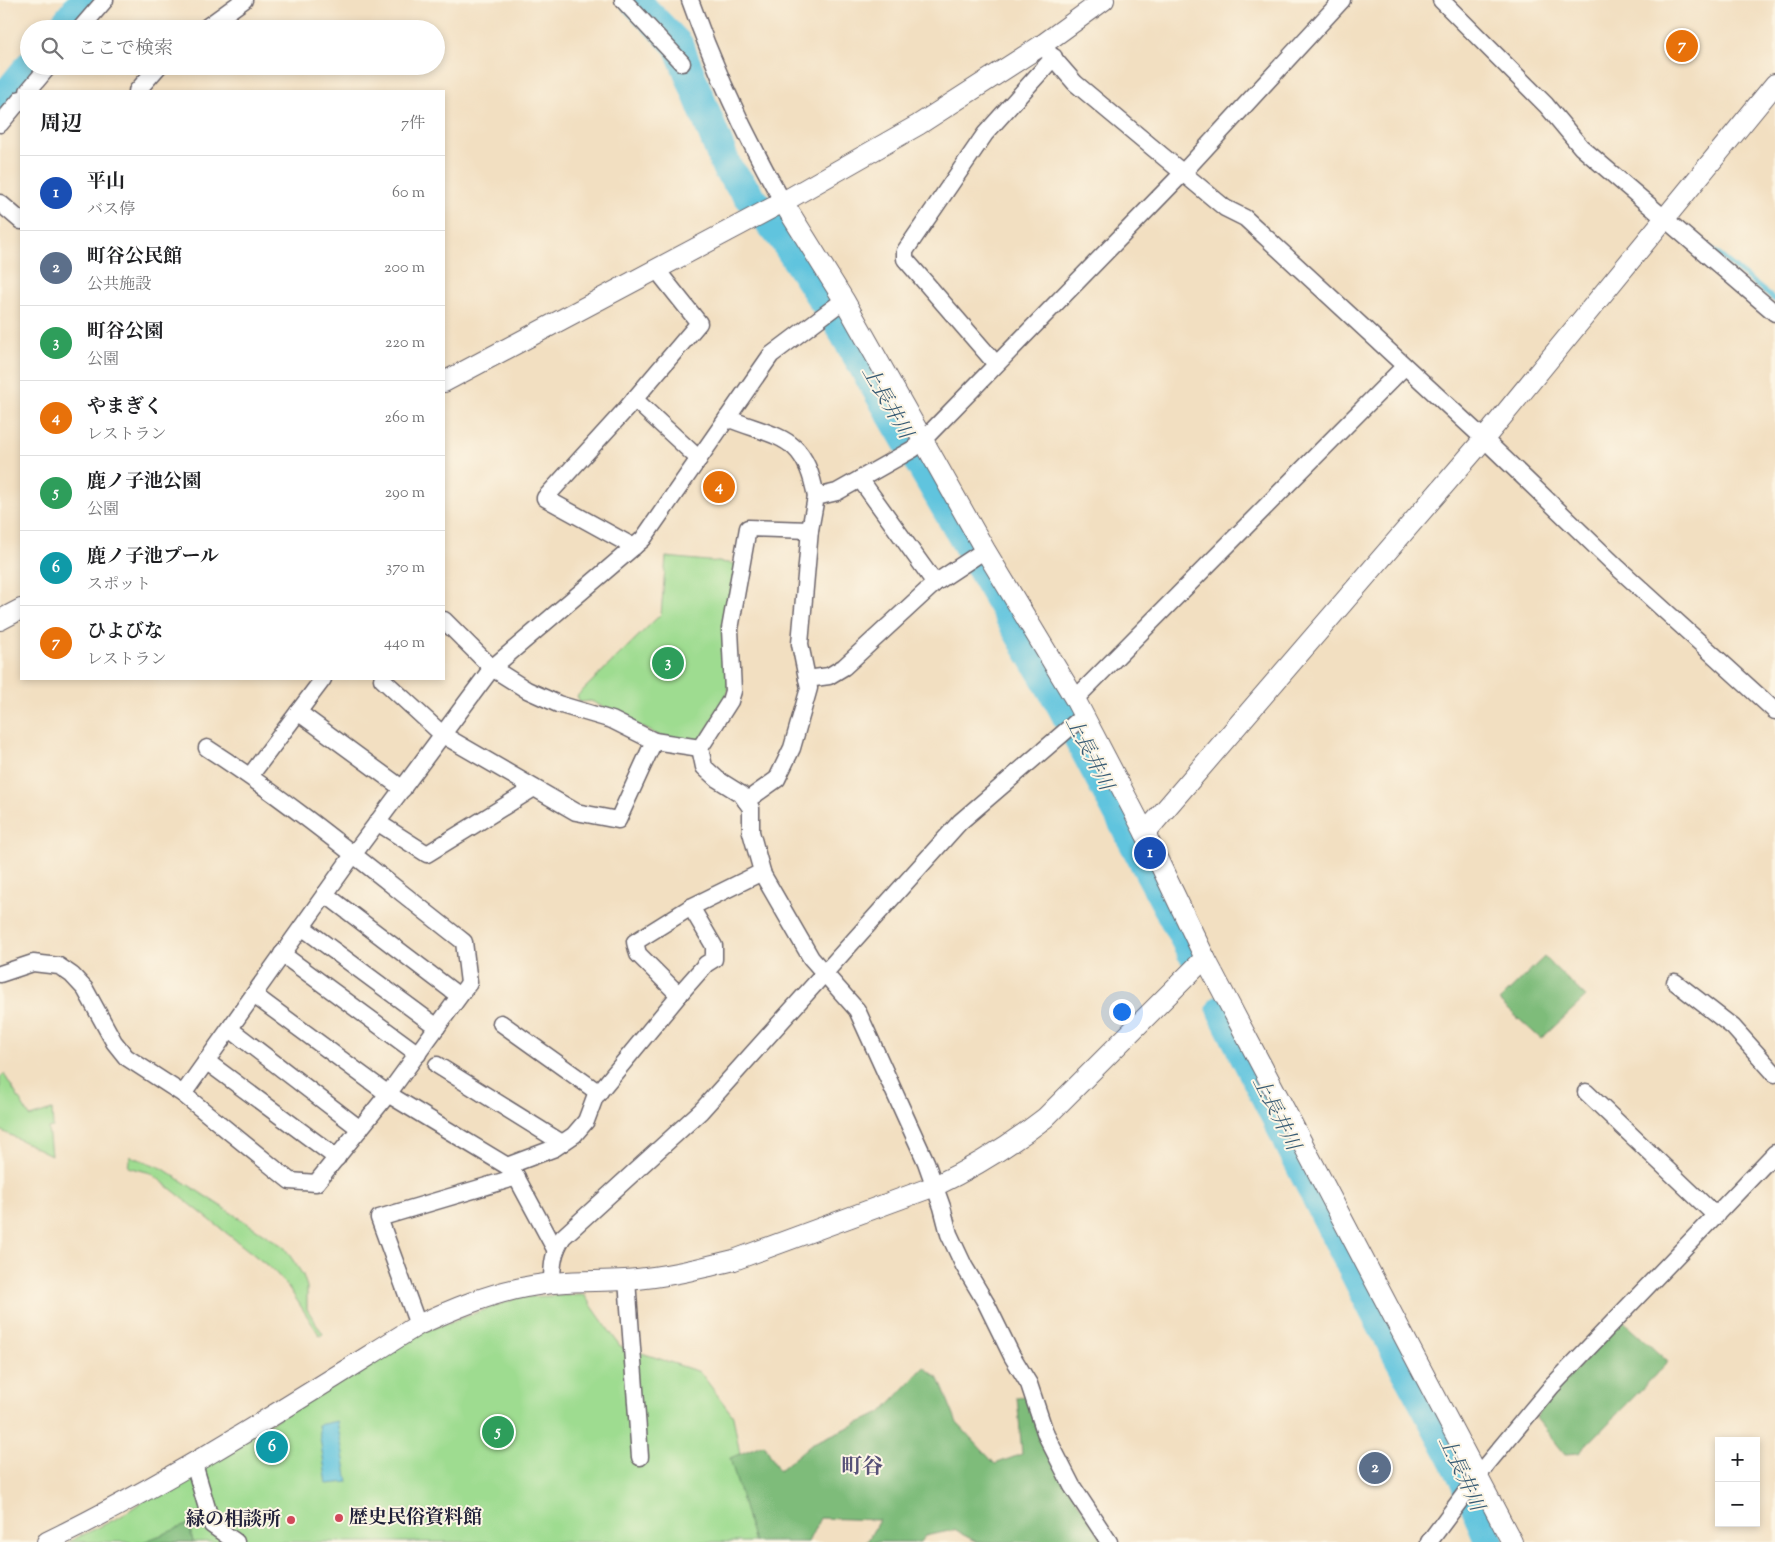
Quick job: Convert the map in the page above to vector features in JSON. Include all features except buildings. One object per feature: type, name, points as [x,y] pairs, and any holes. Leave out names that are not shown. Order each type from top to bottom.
[{"type":"street","points":[[88,20],[105,0]]},
{"type":"street","points":[[216,20],[244,0]]},
{"type":"street","points":[[623,0],[682,64]]},
{"type":"street","points":[[690,0],[705,41],[755,154],[794,223],[844,300],[985,550],[1078,708],[1145,833],[1205,958],[1512,1542]]},
{"type":"street","points":[[996,364],[905,258],[904,251],[985,134],[1048,51],[1104,0]]},
{"type":"street","points":[[816,497],[837,492],[913,449],[923,440],[1182,174],[1342,0]]},
{"type":"street","points":[[1447,2],[1546,105],[1581,147],[1775,312]]},
{"type":"street","points":[[445,381],[783,202],[1048,51]]},
{"type":"street","points":[[1048,51],[1076,83],[1182,174],[1225,208],[1245,218],[1484,439],[1618,568],[1775,711]]},
{"type":"street","points":[[29,90],[41,75]]},
{"type":"street","points":[[138,90],[151,75]]},
{"type":"street","points":[[1145,833],[1484,439],[1775,84]]},
{"type":"street","points":[[0,124],[20,100]]},
{"type":"street","points":[[0,203],[20,220]]},
{"type":"street","points":[[634,547],[545,498],[699,323],[656,269]]},
{"type":"street","points":[[183,1094],[353,855],[492,668],[643,539],[771,355],[844,300]]},
{"type":"street","points":[[552,1283],[552,1265],[555,1249],[563,1237],[701,1111],[960,822],[1078,708],[1404,367]]},
{"type":"street","points":[[634,399],[699,459]]},
{"type":"street","points":[[727,418],[780,437],[801,453],[812,475],[816,497],[810,530],[800,644],[809,688],[792,748],[777,778],[746,801]]},
{"type":"street","points":[[860,479],[935,583]]},
{"type":"street","points":[[810,530],[748,528],[730,629],[733,691],[730,700],[700,748],[704,767],[717,779],[741,794],[751,808],[751,832],[762,872],[811,958],[857,1010],[935,1186],[949,1234],[964,1266],[1029,1384],[1046,1435],[1072,1486],[1109,1542]]},
{"type":"street","points":[[807,679],[828,676],[844,666],[935,583],[985,550]]},
{"type":"street","points":[[0,620],[20,609]]},
{"type":"street","points":[[445,621],[492,668],[527,690],[558,704],[612,720],[654,741],[700,748]]},
{"type":"street","points":[[250,776],[322,680]]},
{"type":"street","points":[[383,680],[443,735],[576,812],[618,820],[654,741]]},
{"type":"street","points":[[298,712],[403,789]]},
{"type":"street","points":[[0,974],[33,963],[59,966],[72,975],[85,989],[114,1042],[126,1057],[183,1094],[290,1181],[316,1183],[388,1094],[468,983],[464,942],[250,776],[207,748]]},
{"type":"street","points":[[377,822],[427,854],[534,788]]},
{"type":"street","points":[[679,995],[638,954],[635,942],[691,907],[762,872]]},
{"type":"street","points":[[325,894],[459,996]]},
{"type":"street","points":[[418,1325],[379,1218],[512,1171],[574,1135],[586,1121],[599,1093],[679,995],[706,964],[714,959],[714,946],[691,907]]},
{"type":"street","points":[[302,927],[437,1027]]},
{"type":"street","points":[[282,954],[418,1054]]},
{"type":"street","points":[[47,1542],[99,1517],[194,1464],[418,1325],[489,1296],[552,1283],[627,1280],[701,1269],[734,1260],[935,1186],[993,1156],[1044,1118],[1205,958]]},
{"type":"street","points":[[1675,982],[1733,1028],[1775,1074]]},
{"type":"street","points":[[254,995],[388,1094],[512,1171],[555,1249]]},
{"type":"street","points":[[501,1023],[599,1093]]},
{"type":"street","points":[[230,1029],[360,1129]]},
{"type":"street","points":[[206,1061],[337,1158]]},
{"type":"street","points":[[437,1065],[562,1143]]},
{"type":"street","points":[[1586,1092],[1716,1216]]},
{"type":"street","points":[[1429,1542],[1478,1479],[1487,1464],[1552,1386],[1775,1154]]},
{"type":"street","points":[[627,1280],[640,1457]]},
{"type":"street","points":[[194,1464],[212,1525],[236,1542]]},
{"type":"green space","points":[[666,557],[739,564],[727,697],[699,742],[660,736],[591,701],[580,702],[577,696],[661,614]]},
{"type":"green space","points":[[1544,957],[1586,997],[1541,1039],[1499,1001]]},
{"type":"green space","points":[[4,1074],[30,1117],[52,1110],[53,1127],[48,1128],[51,1155],[0,1130],[0,1077]]},
{"type":"green space","points":[[130,1156],[162,1168],[284,1247],[303,1275],[307,1287],[307,1309],[323,1334],[320,1336],[287,1285],[273,1270],[151,1173],[128,1167]]},
{"type":"green space","points":[[584,1295],[620,1346],[700,1372],[733,1416],[756,1542],[68,1542],[120,1517],[160,1489],[423,1332],[520,1297]]},
{"type":"green space","points":[[1622,1320],[1668,1362],[1579,1453],[1565,1454],[1536,1418],[1542,1406]]},
{"type":"green space","points":[[924,1367],[939,1379],[957,1423],[995,1464],[1022,1454],[1017,1397],[1035,1395],[1045,1451],[1104,1542],[977,1542],[954,1530],[925,1536],[920,1542],[867,1542],[879,1520],[820,1518],[808,1542],[754,1542],[730,1458],[764,1444],[779,1471],[811,1444],[881,1413]]},
{"type":"green space","points":[[189,1524],[193,1542],[143,1542]]},
{"type":"water","points":[[337,1421],[348,1482],[327,1484],[318,1425]]},
{"type":"waterway","points":[[69,20],[85,0]]},
{"type":"waterway","name":"上長井川","points":[[634,0],[678,45],[727,168],[783,238],[839,324],[1062,706],[1192,952]]},
{"type":"waterway","points":[[0,103],[23,75]]},
{"type":"waterway","points":[[1707,245],[1775,300]]},
{"type":"waterway","name":"上長井川","points":[[1222,1010],[1375,1312],[1462,1474],[1490,1542]]},
{"type":"place","name":"ひよびな","points":[[1682,46]]},
{"type":"place","name":"やまぎく","points":[[719,487]]},
{"type":"place","name":"町谷公園","points":[[668,663]]},
{"type":"place","name":"平山","points":[[1150,853]]},
{"type":"place","name":"鹿ノ子池公園","points":[[498,1432]]},
{"type":"place","name":"鹿ノ子池プール","points":[[272,1447]]},
{"type":"place","name":"町谷公民館","points":[[1375,1468]]},
{"type":"place","name":"歴史民俗資料館","points":[[339,1518]]},
{"type":"place","name":"緑の相談所","points":[[291,1520]]},
{"type":"district","name":"町谷","points":[[862,1468]]}]
